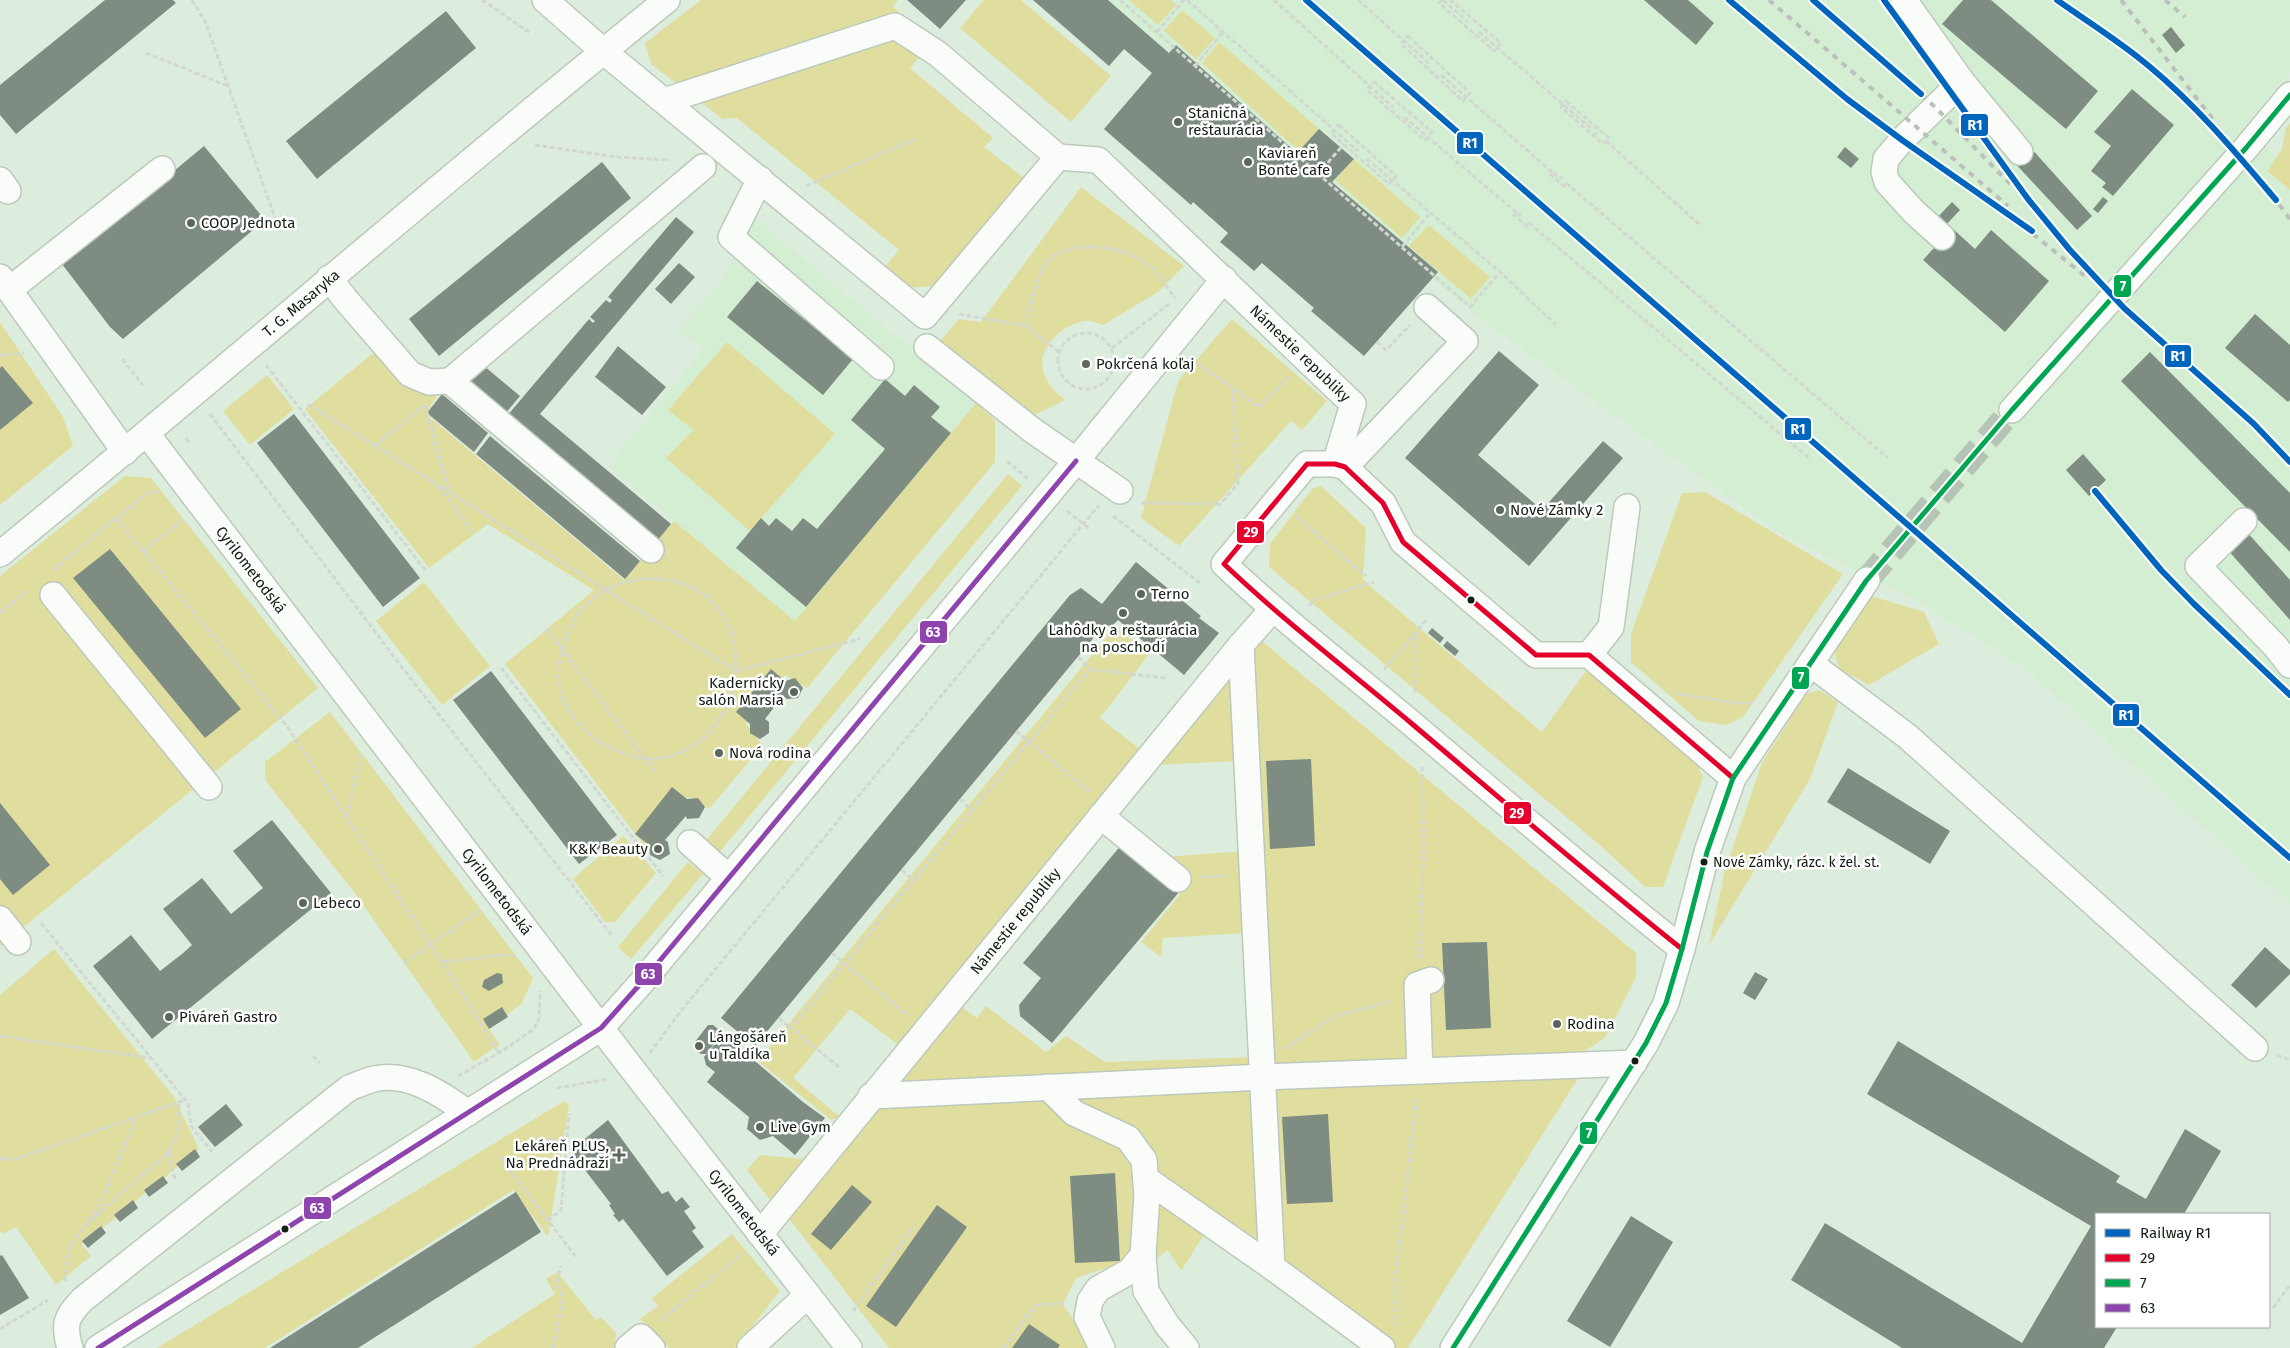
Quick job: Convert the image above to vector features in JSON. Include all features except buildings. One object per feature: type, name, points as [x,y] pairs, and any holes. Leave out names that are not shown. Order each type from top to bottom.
[{"type":"street","points":[[544,0],[603,51],[925,316],[1058,157],[938,54],[895,26],[664,101]]},
{"type":"street","name":"T. G. Masaryka","points":[[0,554],[147,434],[329,278],[667,0]]},
{"type":"street","points":[[1904,0],[1963,83],[2020,152]]},
{"type":"street","points":[[1942,237],[1914,212],[1887,182],[1884,172],[1886,159],[1902,140],[1950,92],[1963,83]]},
{"type":"street","points":[[2012,410],[2246,148],[2290,95]]},
{"type":"street","name":"Námestie republiky","points":[[1058,157],[1098,160],[1353,404],[1340,466]]},
{"type":"street","points":[[329,278],[410,374],[429,382],[450,381],[702,167]]},
{"type":"street","points":[[125,452],[4,284],[162,169]]},
{"type":"street","points":[[760,179],[731,237],[881,367]]},
{"type":"street","points":[[98,1348],[601,1028],[729,878],[1076,461],[1224,279]]},
{"type":"street","points":[[1340,466],[1465,341],[1427,307]]},
{"type":"street","points":[[927,347],[1032,430],[1076,461],[1113,500]]},
{"type":"street","points":[[450,381],[651,550]]},
{"type":"street","name":"Cyrilometodská","points":[[147,434],[601,1028],[755,1240],[808,1296],[849,1348]]},
{"type":"street","points":[[1682,949],[1626,905],[1415,726],[1272,610],[1224,564],[1307,464],[1340,466],[1383,503],[1403,542],[1536,655],[1589,655],[1733,778]]},
{"type":"street","points":[[1589,655],[1611,627],[1627,508]]},
{"type":"street","points":[[2244,521],[2198,566],[2276,647],[2290,665]]},
{"type":"street","points":[[1453,1348],[1646,1043],[1666,1004],[1706,852],[1733,778],[1867,580]]},
{"type":"street","points":[[45,585],[209,787]]},
{"type":"street","name":"Námestie republiky","points":[[755,1240],[925,1030],[1241,645],[1272,610]]},
{"type":"street","points":[[1241,645],[1272,1267]]},
{"type":"street","points":[[1811,664],[1912,733],[2255,1048]]},
{"type":"street","points":[[1105,811],[1178,878]]},
{"type":"street","points":[[690,843],[729,878]]},
{"type":"street","points":[[0,919],[18,942]]},
{"type":"street","points":[[1420,1071],[1422,986]]},
{"type":"street","points":[[871,1096],[1048,1087],[1262,1070],[1420,1071],[1634,1063]]},
{"type":"street","points":[[70,1348],[66,1325],[69,1314],[82,1300],[349,1088],[375,1078],[413,1081],[468,1113]]},
{"type":"street","points":[[1048,1087],[1074,1113],[1128,1138],[1144,1160],[1147,1195],[1143,1255],[1146,1291],[1167,1324],[1186,1348]]},
{"type":"street","points":[[1146,1179],[1272,1267],[1389,1339]]},
{"type":"street","points":[[1102,1348],[1087,1317],[1090,1301],[1098,1289],[1130,1271],[1143,1255]]},
{"type":"street","points":[[750,1348],[808,1296]]},
{"type":"path","points":[[192,0],[205,21],[280,232]]},
{"type":"path","points":[[482,0],[530,33]]},
{"type":"path","points":[[1120,0],[1470,307],[1500,272]]},
{"type":"path","points":[[1157,32],[1185,0],[1358,151]]},
{"type":"path","points":[[1274,0],[1393,106]]},
{"type":"path","points":[[1358,0],[1430,64]]},
{"type":"path","points":[[1450,0],[1501,43],[1494,50],[1439,3],[1443,0],[1468,22]]},
{"type":"path","points":[[1195,66],[1223,32]]},
{"type":"path","points":[[1480,32],[1593,130]]},
{"type":"path","points":[[1408,36],[1470,94],[1463,101],[1401,44],[1404,40],[1408,36]]},
{"type":"path","points":[[146,54],[228,87]]},
{"type":"path","points":[[1441,74],[1466,98],[1562,178]]},
{"type":"path","points":[[1374,82],[1432,132],[1427,136],[1425,140],[1367,90],[1374,82]]},
{"type":"path","points":[[1566,101],[1609,138],[1603,144],[1560,106],[1563,104],[1566,101]]},
{"type":"path","points":[[1404,117],[1523,218]]},
{"type":"path","points":[[1339,125],[1396,176],[1389,184],[1344,144],[1332,133],[1339,125]]},
{"type":"path","points":[[1594,136],[1596,133],[1599,135]]},
{"type":"path","points":[[780,196],[918,138]]},
{"type":"path","points":[[1606,141],[1700,225]]},
{"type":"path","points":[[1318,174],[1344,144]]},
{"type":"path","points":[[534,145],[616,157],[679,161]]},
{"type":"path","points":[[1367,159],[1500,272],[1556,325]]},
{"type":"path","points":[[1553,172],[1551,175],[1564,186],[1566,183],[1888,458]]},
{"type":"path","points":[[1517,212],[1514,215],[1527,226],[1529,223],[1810,459]]},
{"type":"path","points":[[1402,247],[1430,213]]},
{"type":"path","points":[[1026,326],[1043,269],[1050,258],[1073,248],[1102,248],[1130,255],[1145,262],[1160,277],[1176,299]]},
{"type":"path","points":[[956,314],[1026,326],[1059,352]]},
{"type":"path","points":[[1093,333],[1108,341],[1112,348],[1115,364],[1113,372],[1103,384],[1096,388],[1088,389],[1073,386],[1067,381],[1059,367],[1059,352],[1069,338],[1076,334],[1093,333]]},
{"type":"path","points":[[1171,344],[1260,407],[1305,358]]},
{"type":"path","points":[[0,355],[26,353]]},
{"type":"path","points":[[122,358],[143,386]]},
{"type":"path","points":[[266,365],[426,571]]},
{"type":"path","points":[[420,378],[425,405],[449,492]]},
{"type":"path","points":[[1113,500],[1139,503],[1220,504],[1238,484],[1233,388]]},
{"type":"path","points":[[308,404],[736,671],[860,639]]},
{"type":"path","points":[[375,446],[425,405]]},
{"type":"path","points":[[210,414],[401,666],[613,937]]},
{"type":"path","points":[[186,438],[189,443]]},
{"type":"path","points":[[438,485],[474,534]]},
{"type":"path","points":[[0,614],[45,585],[116,518],[146,494],[161,491]]},
{"type":"path","points":[[1113,500],[1200,583]]},
{"type":"path","points":[[1289,511],[1366,576]]},
{"type":"path","points":[[116,518],[286,725],[442,962],[499,1053]]},
{"type":"path","points":[[143,551],[184,519]]},
{"type":"path","points":[[648,578],[672,582],[696,590],[718,608],[726,621],[735,646],[736,671],[732,696],[721,720],[706,736],[674,754],[645,759],[630,757],[603,744],[587,732],[566,704],[559,685],[558,667],[562,649],[567,632],[577,614],[589,601],[605,590],[621,582],[648,578]]},
{"type":"path","points":[[1292,625],[1314,600],[1374,582]]},
{"type":"path","points":[[1369,688],[1428,619]]},
{"type":"path","points":[[547,630],[654,771]]},
{"type":"path","points":[[1414,634],[1415,726]]},
{"type":"path","points":[[1078,657],[1090,670],[1165,678]]},
{"type":"path","points":[[501,668],[663,876]]},
{"type":"path","points":[[791,1028],[1090,670]]},
{"type":"path","points":[[1672,692],[1735,703],[1763,703]]},
{"type":"path","points":[[1016,731],[1105,811]]},
{"type":"path","points":[[346,817],[360,751]]},
{"type":"path","points":[[1262,1070],[1335,1016],[1422,986],[1424,847],[1422,767]]},
{"type":"path","points":[[960,799],[972,811]]},
{"type":"path","points":[[902,870],[914,881]]},
{"type":"path","points":[[1178,878],[1252,875]]},
{"type":"path","points":[[404,963],[485,907]]},
{"type":"path","points":[[41,923],[188,1103],[191,1126],[212,1152]]},
{"type":"path","points":[[832,953],[925,1030]]},
{"type":"path","points":[[442,962],[503,955],[519,956]]},
{"type":"path","points":[[473,1068],[534,1029],[539,1019],[539,985]]},
{"type":"path","points":[[779,1018],[839,1067]]},
{"type":"path","points":[[0,1036],[151,1058]]},
{"type":"path","points":[[313,1056],[320,1063]]},
{"type":"path","points":[[1389,1339],[1420,1071]]},
{"type":"path","points":[[0,1159],[16,1159],[185,1100]]},
{"type":"path","points":[[86,1225],[169,1152],[179,1129],[179,1102]]},
{"type":"path","points":[[548,1221],[561,1210],[569,1114]]},
{"type":"path","points":[[64,1286],[69,1248],[98,1208],[132,1128],[134,1118]]},
{"type":"path","points":[[529,1139],[566,1141]]},
{"type":"path","points":[[169,1152],[175,1180]]},
{"type":"path","points":[[500,1158],[576,1257]]},
{"type":"path","points":[[851,1314],[915,1224]]},
{"type":"path","points":[[640,1344],[755,1240]]},
{"type":"path","points":[[553,1348],[563,1299],[557,1281],[561,1266]]},
{"type":"path","points":[[2273,1308],[2290,1285]]},
{"type":"path","points":[[0,1329],[53,1296]]},
{"type":"path","points":[[1003,1348],[1036,1305],[1090,1301]]},
{"type":"shaded area","points":[[701,0],[898,0],[893,6],[908,22],[923,53],[910,68],[993,138],[984,147],[1024,178],[933,286],[907,288],[884,268],[899,250],[737,118],[723,119],[651,64],[645,43]]},
{"type":"shaded area","points":[[984,0],[1021,0],[1111,76],[1071,122],[960,28]]},
{"type":"shaded area","points":[[1109,0],[2290,0],[2290,71],[2244,127],[2290,170],[2290,904],[2023,667],[1921,603],[1776,531],[1476,316]]},
{"type":"shaded area","points":[[1129,0],[1171,0],[1176,5],[1158,25]]},
{"type":"shaded area","points":[[1182,10],[1215,38],[1196,59],[1164,31]]},
{"type":"shaded area","points":[[1219,42],[1319,129],[1299,151],[1202,63]]},
{"type":"shaded area","points":[[2290,123],[2290,190],[2267,171],[2282,149],[2286,128]]},
{"type":"shaded area","points":[[1354,159],[1420,217],[1402,238],[1335,180]]},
{"type":"shaded area","points":[[1081,187],[1184,266],[1158,292],[1103,325],[1089,321],[1076,323],[1067,327],[1052,339],[1043,355],[1042,364],[1050,385],[1065,400],[1026,419],[935,347],[959,319],[981,322]]},
{"type":"shaded area","points":[[751,215],[976,403],[795,621],[608,466],[703,349],[679,330],[715,290],[728,270]]},
{"type":"shaded area","points":[[1429,225],[1490,277],[1471,299],[1409,246]]},
{"type":"shaded area","points":[[1232,319],[1327,401],[1302,430],[1291,421],[1179,546],[1141,518],[1178,381]]},
{"type":"shaded area","points":[[0,322],[63,417],[73,446],[0,505]]},
{"type":"shaded area","points":[[727,342],[835,434],[750,531],[666,458],[693,430],[668,410]]},
{"type":"shaded area","points":[[378,349],[400,375],[437,396],[426,414],[624,580],[674,521],[795,621],[976,403],[995,420],[995,462],[807,688],[785,675],[746,724],[763,745],[709,809],[688,797],[645,847],[505,664],[594,590],[488,524],[429,568],[305,409]]},
{"type":"shaded area","points":[[267,375],[294,409],[250,445],[223,411]]},
{"type":"shaded area","points":[[1008,474],[1022,486],[718,854],[704,843]]},
{"type":"shaded area","points":[[125,476],[151,478],[318,688],[0,946],[0,576]]},
{"type":"shaded area","points":[[1321,486],[1366,528],[1363,580],[1542,732],[1588,668],[1690,751],[1703,777],[1663,887],[1645,887],[1602,847],[1269,567],[1270,544],[1312,489]]},
{"type":"shaded area","points":[[1705,492],[1843,574],[1743,717],[1725,725],[1699,721],[1631,662],[1631,634],[1682,493]]},
{"type":"shaded area","points":[[424,582],[490,666],[442,705],[376,621]]},
{"type":"shaded area","points":[[1871,596],[1924,612],[1939,644],[1869,685],[1839,669],[1834,650]]},
{"type":"shaded area","points":[[1115,627],[1150,653],[1100,718],[1141,750],[900,1046],[850,1009],[793,1078],[840,1117],[831,1120],[758,1061]]},
{"type":"shaded area","points":[[1258,638],[1636,953],[1636,977],[1605,1038],[1577,1056],[1281,1067],[1269,1055],[1248,653]]},
{"type":"shaded area","points":[[1230,673],[1239,761],[1155,765]]},
{"type":"shaded area","points":[[1819,690],[1838,702],[1810,779],[1709,945],[1725,870],[1762,763],[1806,694]]},
{"type":"shaded area","points":[[330,712],[533,978],[522,1003],[489,1029],[500,1044],[474,1062],[354,892],[265,780],[265,762]]},
{"type":"shaded area","points":[[623,836],[656,873],[615,922],[605,922],[573,879]]},
{"type":"shaded area","points":[[1245,851],[1246,933],[1163,938],[1161,957],[1141,942],[1190,882],[1162,857]]},
{"type":"shaded area","points":[[688,862],[703,874],[631,959],[618,947]]},
{"type":"shaded area","points":[[54,949],[174,1097],[199,1149],[82,1245],[91,1256],[56,1285],[16,1227],[2,1234],[0,1231],[0,995]]},
{"type":"shaded area","points":[[956,1003],[977,1018],[986,1006],[1046,1052],[1066,1036],[1105,1062],[1256,1057],[1247,1072],[894,1081]]},
{"type":"shaded area","points":[[1582,1072],[1408,1348],[1395,1348],[1292,1275],[1277,1252],[1270,1096],[1283,1083]]},
{"type":"shaded area","points":[[1240,1086],[1256,1099],[1263,1238],[1251,1245],[1214,1219],[1181,1271],[1168,1250],[1154,1261],[1127,1261],[1076,1278],[1063,1304],[1091,1348],[889,1348],[787,1216],[874,1106]]},
{"type":"shaded area","points":[[564,1101],[569,1105],[548,1237],[513,1190],[265,1348],[157,1348]]},
{"type":"shaded area","points":[[760,1155],[804,1159],[770,1200],[747,1170]]},
{"type":"shaded area","points":[[732,1234],[780,1291],[735,1348],[669,1348],[640,1319],[658,1306],[652,1298]]},
{"type":"shaded area","points":[[557,1272],[596,1320],[601,1317],[616,1333],[615,1348],[472,1348],[555,1294],[546,1279]]},
{"type":"tunnel","points":[[1867,580],[2012,410]]},
{"type":"railway","points":[[1729,0],[1847,99],[1902,140],[2002,209],[2085,276]]},
{"type":"railway","points":[[1769,0],[2008,206]]},
{"type":"railway","points":[[1813,0],[1935,107],[2014,188]]},
{"type":"railway","points":[[1884,0],[2028,199],[2069,249],[2124,308],[2254,424],[2290,462]]},
{"type":"railway","points":[[2057,0],[2128,49],[2167,82],[2216,131],[2276,200]]},
{"type":"railway","points":[[2121,0],[2215,122]]},
{"type":"railway","points":[[2165,0],[2185,17]]},
{"type":"railway","points":[[2272,195],[2290,219]]},
{"type":"railway","points":[[2095,491],[2161,570],[2290,695]]},
{"type":"rail line","name":"R1","points":[[1306,0],[2290,858]]},
{"type":"rail line","name":"R1","points":[[1729,0],[1847,99],[2032,231]]},
{"type":"rail line","name":"R1","points":[[1813,0],[1921,94]]},
{"type":"rail line","name":"R1","points":[[1884,0],[2028,199],[2069,249],[2124,308],[2254,424],[2290,462]]},
{"type":"rail line","name":"R1","points":[[2057,0],[2128,49],[2167,82],[2216,131],[2276,200]]},
{"type":"rail line","name":"R1","points":[[2095,491],[2161,570],[2290,695]]},
{"type":"transit line","name":"7","points":[[1453,1348],[1646,1043],[1666,1003],[1707,852],[1733,778],[1866,581],[2012,410],[2246,148],[2290,95]]},
{"type":"transit line","name":"63","points":[[98,1348],[601,1028],[642,982],[1076,461]]},
{"type":"transit line","name":"29","points":[[1682,949],[1293,625],[1224,564],[1307,464],[1335,464],[1345,467],[1383,503],[1403,542],[1536,655],[1589,655],[1733,778]]},
{"type":"place","name":"Staničná reštaurácia","points":[[1178,122]]},
{"type":"place","name":"Kaviareň Bonté cafe","points":[[1248,162]]},
{"type":"place","name":"COOP Jednota","points":[[191,223]]},
{"type":"place","name":"Pokrčená koľaj","points":[[1086,364]]},
{"type":"place","name":"Nové Zámky 2","points":[[1500,510]]},
{"type":"place","name":"Terno","points":[[1141,594]]},
{"type":"place","name":"Lahôdky a reštaurácia na poschodí","points":[[1123,613]]},
{"type":"place","name":"Kadernícky salón Marsia","points":[[794,692]]},
{"type":"place","name":"Nová rodina","points":[[719,753]]},
{"type":"place","name":"K&K Beauty","points":[[658,849]]},
{"type":"place","name":"Nové Zámky, rázc. k žel. st.","points":[[1704,862]]},
{"type":"place","name":"Lebeco","points":[[303,903]]},
{"type":"place","name":"Piváreň Gastro","points":[[169,1017]]},
{"type":"place","name":"Rodina","points":[[1557,1024]]},
{"type":"place","name":"Lángošáreň u Taldíka","points":[[699,1046]]},
{"type":"place","name":"Live Gym","points":[[760,1127]]},
{"type":"place","name":"Lekáreň PLUS, Na Prednádraží","points":[[619,1155]]}]
